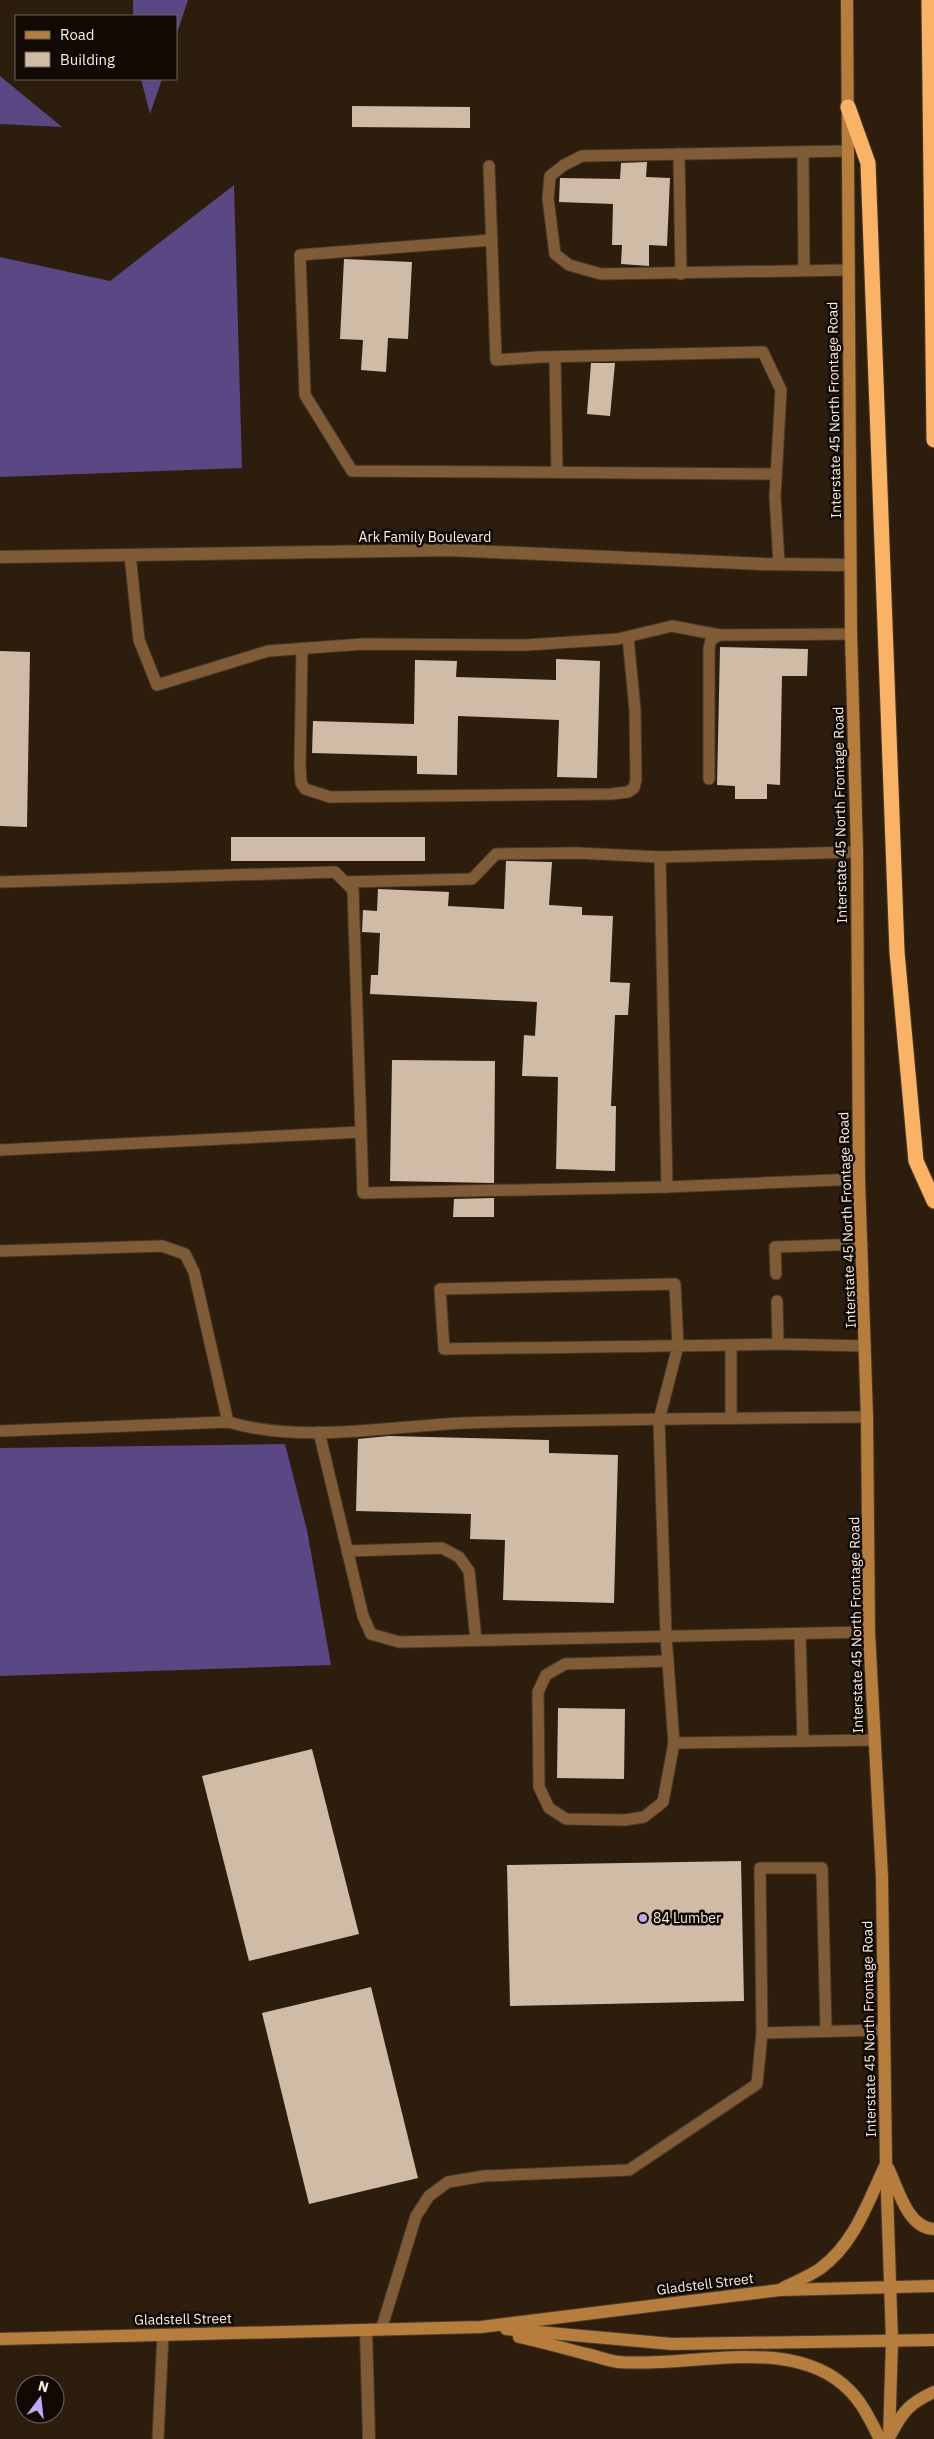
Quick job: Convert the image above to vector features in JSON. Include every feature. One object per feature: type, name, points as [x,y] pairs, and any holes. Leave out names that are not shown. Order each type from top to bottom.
[{"type":"highway","points":[[928,0],[934,440]]},
{"type":"highway","points":[[848,107],[868,163],[897,952],[916,1161],[934,1201]]},
{"type":"main road","name":"Interstate 45 North Frontage Road","points":[[847,0],[848,107],[846,151],[850,565],[857,852],[859,1179],[867,1417],[869,1632],[882,1877],[886,2163],[892,2341],[886,2439]]},
{"type":"main road","points":[[886,2163],[911,2217],[928,2229],[934,2229]]},
{"type":"main road","points":[[780,2290],[820,2269],[842,2249],[853,2233],[886,2163]]},
{"type":"main road","name":"Gladstell Street","points":[[0,2339],[481,2327],[780,2290],[934,2286]]},
{"type":"main road","points":[[481,2327],[618,2362],[765,2358],[796,2361],[819,2368],[836,2378],[851,2392],[886,2439],[909,2406],[934,2392]]},
{"type":"main road","name":"Gladstell Street","points":[[481,2327],[672,2344],[934,2340]]},
{"type":"street","name":"Ark Family Boulevard","points":[[0,556],[450,550],[850,565]]},
{"type":"street","points":[[366,2330],[369,2439]]},
{"type":"lane","points":[[846,151],[582,156],[564,165],[550,176],[548,198],[555,254],[569,266],[601,274],[681,274],[804,269],[847,270]]},
{"type":"lane","points":[[803,152],[804,269]]},
{"type":"lane","points":[[679,154],[681,274]]},
{"type":"lane","points":[[489,166],[496,360],[763,352],[781,390],[774,496],[779,563]]},
{"type":"lane","points":[[492,240],[300,255],[305,395],[352,471],[776,474]]},
{"type":"lane","points":[[555,357],[556,472]]},
{"type":"lane","points":[[130,555],[139,640],[156,685],[268,651],[302,648],[364,644],[526,645],[618,639],[672,626],[719,635],[851,634]]},
{"type":"lane","points":[[709,779],[709,648],[711,640],[719,635]]},
{"type":"lane","points":[[302,648],[300,766],[301,783],[305,789],[330,797],[611,794],[628,792],[634,788],[636,780],[635,710],[628,636]]},
{"type":"lane","points":[[346,882],[472,879],[496,854],[577,853],[660,857],[857,852]]},
{"type":"lane","points":[[660,857],[667,1187]]},
{"type":"lane","points":[[0,882],[335,872],[353,890],[363,1193],[667,1187],[859,1179]]},
{"type":"lane","points":[[0,1150],[361,1132]]},
{"type":"lane","points":[[776,1274],[775,1247],[862,1244]]},
{"type":"lane","points":[[0,1251],[162,1246],[185,1254],[194,1272],[228,1422]]},
{"type":"lane","points":[[668,1661],[565,1664],[546,1675],[538,1692],[539,1787],[549,1808],[566,1819],[625,1820],[644,1817],[663,1802],[674,1743],[668,1661],[666,1636],[659,1420],[678,1346],[675,1284],[440,1289],[444,1349],[678,1346],[731,1346],[778,1344],[865,1346]]},
{"type":"lane","points":[[777,1301],[778,1344]]},
{"type":"lane","points":[[731,1346],[731,1418]]},
{"type":"lane","points":[[0,1431],[228,1422],[252,1429],[319,1432],[464,1423],[867,1417]]},
{"type":"lane","points":[[319,1432],[363,1616],[371,1634],[400,1642],[869,1632]]},
{"type":"lane","points":[[348,1551],[442,1548],[459,1557],[469,1570],[476,1640]]},
{"type":"lane","points":[[800,1634],[803,1741]]},
{"type":"lane","points":[[674,1743],[874,1740]]},
{"type":"lane","points":[[381,2330],[416,2216],[429,2196],[448,2182],[484,2176],[629,2170],[757,2084],[762,2033],[760,1868],[822,1868],[826,2032]]},
{"type":"lane","points":[[762,2033],[884,2030]]},
{"type":"lane","points":[[158,2439],[163,2335]]},
{"type":"shaded area","points":[[133,0],[188,0],[178,30],[178,15],[133,15]]},
{"type":"shaded area","points":[[0,76],[62,127],[0,124]]},
{"type":"shaded area","points":[[141,80],[162,80],[150,114]]},
{"type":"shaded area","points":[[234,185],[242,468],[0,477],[0,257],[110,281]]},
{"type":"shaded area","points":[[285,1444],[307,1530],[331,1665],[0,1676],[0,1448]]},
{"type":"building","points":[[352,106],[470,107],[470,128],[352,127]]},
{"type":"building","points":[[647,162],[646,177],[670,178],[667,246],[649,245],[649,266],[621,264],[622,245],[612,245],[613,204],[559,202],[560,178],[620,179],[621,163]]},
{"type":"building","points":[[344,259],[412,262],[408,339],[388,338],[386,372],[361,370],[363,340],[340,339]]},
{"type":"building","points":[[591,363],[615,363],[610,416],[587,414]]},
{"type":"building","points":[[720,647],[808,649],[807,676],[782,676],[780,785],[767,784],[767,799],[735,799],[735,786],[717,785]]},
{"type":"building","points":[[0,651],[30,652],[27,827],[0,826]]},
{"type":"building","points":[[556,659],[600,661],[597,778],[557,777],[559,720],[458,716],[457,775],[417,774],[417,756],[312,753],[313,721],[414,724],[415,660],[457,661],[456,677],[556,680]]},
{"type":"building","points":[[231,837],[425,837],[425,861],[231,861]]},
{"type":"building","points":[[506,861],[552,862],[549,905],[582,907],[582,915],[613,916],[610,982],[630,983],[628,1015],[615,1015],[611,1106],[616,1106],[615,1171],[556,1169],[558,1077],[522,1076],[524,1035],[535,1036],[537,1002],[370,994],[371,975],[378,975],[380,933],[362,932],[363,910],[377,911],[378,889],[449,892],[448,906],[504,909]]},
{"type":"building","points":[[392,1060],[495,1061],[494,1183],[390,1181]]},
{"type":"building","points":[[494,1198],[494,1217],[453,1217],[454,1199]]},
{"type":"building","points":[[389,1436],[549,1440],[549,1453],[618,1455],[614,1603],[503,1600],[505,1540],[470,1539],[471,1514],[356,1511],[358,1439]]},
{"type":"building","points":[[558,1708],[625,1709],[624,1779],[557,1778]]},
{"type":"building","points":[[312,1749],[359,1934],[249,1961],[202,1776]]},
{"type":"building","points":[[741,1861],[744,2001],[510,2006],[507,1865]]},
{"type":"building","points":[[371,1987],[418,2178],[309,2204],[262,2013]]},
{"type":"place","name":"84 Lumber","points":[[643,1918]]}]
